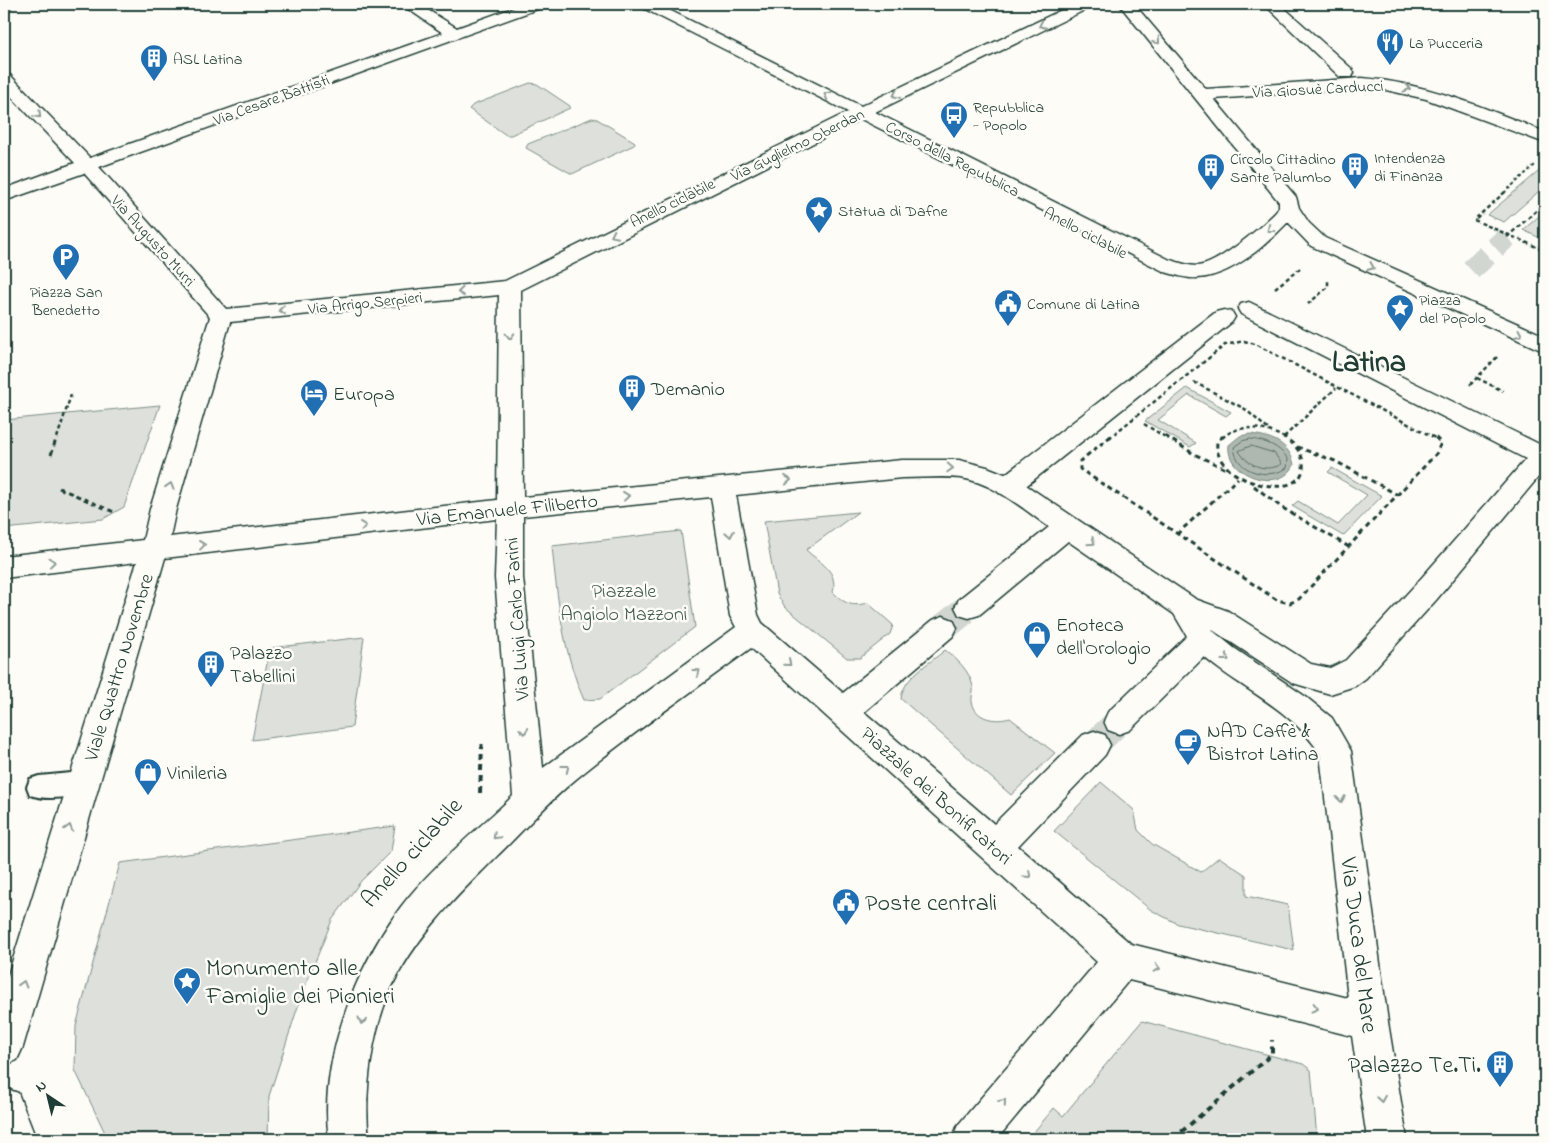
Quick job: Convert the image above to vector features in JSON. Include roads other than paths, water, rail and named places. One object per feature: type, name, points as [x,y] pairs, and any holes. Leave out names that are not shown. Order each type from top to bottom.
[{"type":"street","points":[[408,4],[455,34]]},
{"type":"street","name":"Via Cesare Battisti","points":[[4,194],[538,4]]},
{"type":"street","name":"Corso della Repubblica","points":[[646,4],[1152,258],[1183,271],[1193,272],[1211,269],[1226,261],[1274,226],[1286,199]]},
{"type":"street","name":"Via Guglielmo Oberdan","points":[[510,287],[862,112],[1086,4]]},
{"type":"street","points":[[1126,4],[1286,199],[1309,235],[1327,246],[1545,345]]},
{"type":"street","points":[[1271,4],[1346,73]]},
{"type":"street","name":"Via Augusto Murri","points":[[4,80],[86,165],[221,316]]},
{"type":"street","name":"Via Giosuè Carducci","points":[[1201,95],[1362,83],[1388,84],[1438,97],[1545,138]]},
{"type":"street","name":"Via Arrigo Serpieri","points":[[221,316],[510,287]]},
{"type":"street","name":"Via Luigi Carlo Farini","points":[[510,287],[509,578],[530,801]]},
{"type":"street","points":[[1224,317],[1008,486],[1184,606],[1218,619],[1303,674],[1330,681],[1344,677],[1356,669],[1427,591],[1544,455],[1249,309]]},
{"type":"street","name":"Viale Quattro Novembre","points":[[4,1048],[82,783],[154,551],[163,509],[221,316]]},
{"type":"street","name":"Via Emanuele Filiberto","points":[[4,567],[510,508],[722,486],[937,468],[978,473],[1008,486]]},
{"type":"street","points":[[349,1139],[346,1117],[350,1068],[365,1010],[386,960],[412,919],[437,892],[563,770],[752,631],[744,616],[722,486]]},
{"type":"street","points":[[969,607],[1068,526]]},
{"type":"street","points":[[1119,721],[1203,639],[1184,606]]},
{"type":"street","points":[[843,711],[943,628]]},
{"type":"street","name":"Piazzale dei Bonificatori","points":[[752,631],[1122,960],[1369,1022]]},
{"type":"street","name":"Via Duca del Mare","points":[[1203,639],[1295,706],[1321,728],[1335,751],[1369,1022],[1387,1139]]},
{"type":"street","points":[[995,846],[1094,745]]},
{"type":"street","points":[[972,1139],[1122,960]]},
{"type":"street","points":[[4,1107],[16,1139]]},
{"type":"lane","name":"Viale Quattro Novembre","points":[[39,787],[82,783]]},
{"type":"water","points":[[1250,434],[1272,439],[1284,446],[1292,457],[1294,465],[1287,474],[1267,480],[1255,478],[1244,473],[1236,465],[1230,456],[1229,445],[1240,436]]},
{"type":"tunnel","points":[[1471,270],[1507,237]]},
{"type":"tunnel","points":[[943,628],[969,607]]},
{"type":"tunnel","points":[[1094,745],[1119,721]]},
{"type":"place","name":"La Pucceria","points":[[1390,66]]},
{"type":"place","name":"ASL Latina","points":[[154,82]]},
{"type":"place","name":"Repubblica - Popolo","points":[[954,139]]},
{"type":"place","name":"Intendenza di Finanza","points":[[1355,190]]},
{"type":"place","name":"Circolo Cittadino Sante Palumbo","points":[[1211,191]]},
{"type":"place","name":"Statua di Dafne","points":[[819,234]]},
{"type":"place","name":"Piazza San Benedetto","points":[[66,281]]},
{"type":"place","name":"Comune di Latina","points":[[1008,327]]},
{"type":"place","name":"Piazza del Popolo","points":[[1400,332]]},
{"type":"place","name":"Demanio","points":[[632,412]]},
{"type":"place","name":"Europa","points":[[314,417]]},
{"type":"place","name":"Enoteca dell'Orologio","points":[[1037,659]]},
{"type":"place","name":"Palazzo Tabellini","points":[[211,688]]},
{"type":"place","name":"NAD Caffè & Bistrot Latina","points":[[1188,766]]},
{"type":"place","name":"Vinileria","points":[[148,796]]},
{"type":"place","name":"Poste centrali","points":[[846,926]]},
{"type":"place","name":"Monumento alle Famiglie dei Pionieri","points":[[187,1005]]},
{"type":"place","name":"Palazzo Te.Ti.","points":[[1500,1088]]},
{"type":"district","name":"Latina","points":[[1369,361]]},
{"type":"park label","name":"Piazzale Angiolo Mazzoni","points":[[624,602]]}]
